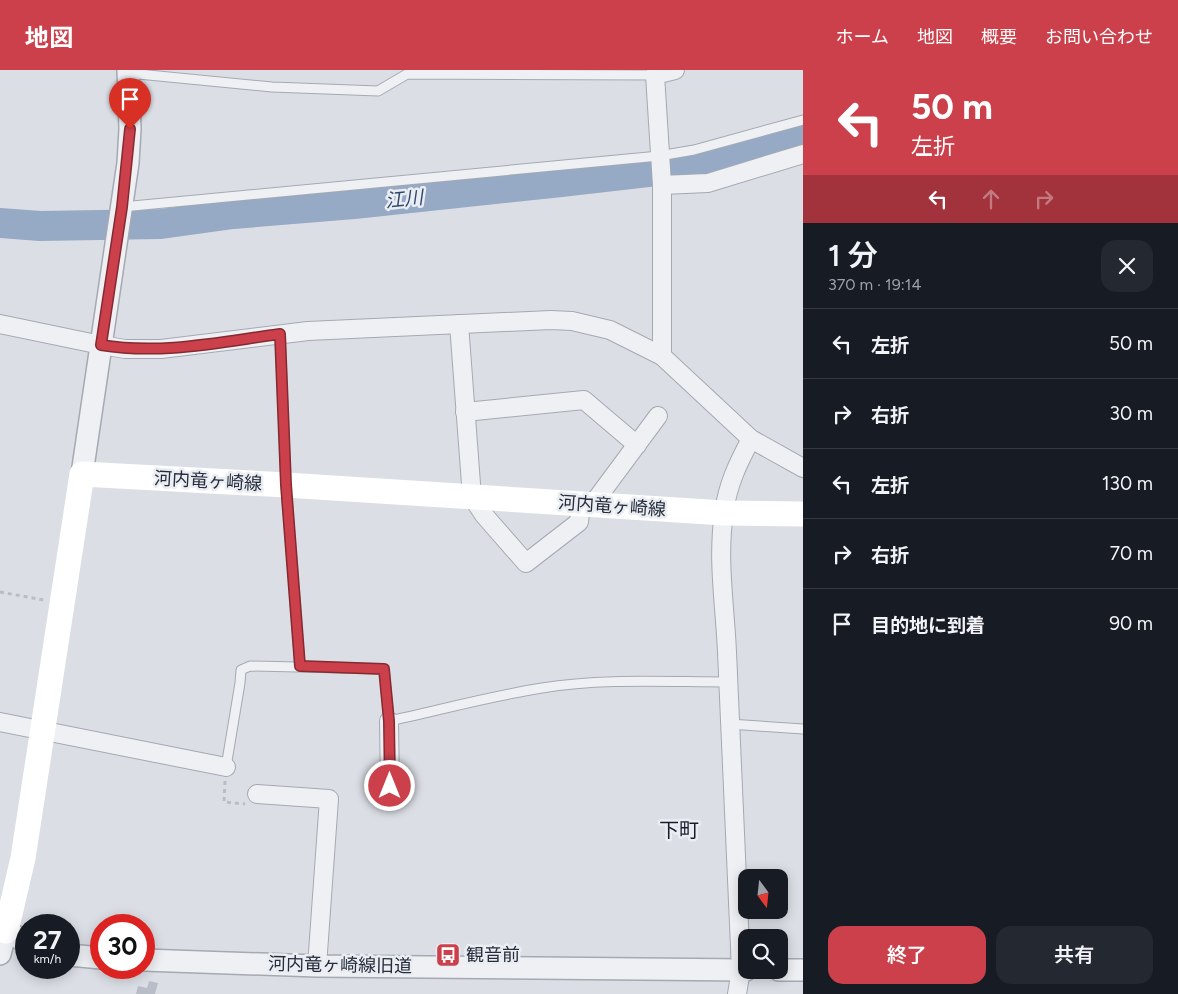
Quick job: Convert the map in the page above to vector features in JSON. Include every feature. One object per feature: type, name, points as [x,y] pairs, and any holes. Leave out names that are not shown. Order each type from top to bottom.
[{"type":"main road","name":"河内竜ヶ崎線","points":[[82,474],[286,485],[724,514],[803,514]]},
{"type":"main road","points":[[8,939],[23,858],[82,474]]},
{"type":"street","points":[[662,356],[662,184],[655,72],[675,70]]},
{"type":"street","points":[[82,474],[122,210],[130,129],[128,72]]},
{"type":"street","points":[[662,184],[708,183],[803,154]]},
{"type":"street","points":[[0,324],[125,349],[161,349],[308,331],[551,320],[572,321],[610,330],[662,356],[751,439],[803,468]]},
{"type":"street","points":[[459,324],[472,497],[484,515],[526,563],[579,522],[587,505],[637,445],[658,416]]},
{"type":"street","points":[[465,412],[584,400],[637,445]]},
{"type":"street","points":[[742,929],[721,553],[728,489],[738,463],[751,439]]},
{"type":"street","points":[[389,721],[390,786]]},
{"type":"street","points":[[0,722],[226,767]]},
{"type":"street","points":[[256,794],[329,799],[317,966]]},
{"type":"street","name":"河内竜ヶ崎線旧道","points":[[155,960],[317,966],[738,970]]},
{"type":"street","points":[[788,970],[803,970]]},
{"type":"street","points":[[738,994],[742,979]]},
{"type":"lane","points":[[128,72],[272,86],[378,90],[407,74],[655,72]]},
{"type":"lane","points":[[122,210],[659,160],[803,120]]},
{"type":"lane","points":[[280,334],[286,485],[300,666]]},
{"type":"lane","points":[[226,767],[241,670],[250,666],[384,669],[389,721],[542,688],[636,681],[728,682]]},
{"type":"lane","points":[[729,724],[803,729]]},
{"type":"path","points":[[0,592],[47,601],[63,601]]},
{"type":"building","points":[[149,981],[158,983],[155,994],[136,994],[138,986],[147,988]]},
{"type":"waterway","name":"江川","points":[[0,223],[40,226],[161,224],[233,214],[354,204],[561,182],[674,169],[803,136]]},
{"type":"place","name":"観音前","points":[[448,955]]},
{"type":"district","name":"下町","points":[[679,830]]},
{"type":"route","points":[[130,129],[128,163],[101,345],[125,349],[161,349],[280,334],[286,485],[300,666],[384,669],[389,721],[390,786]]}]
